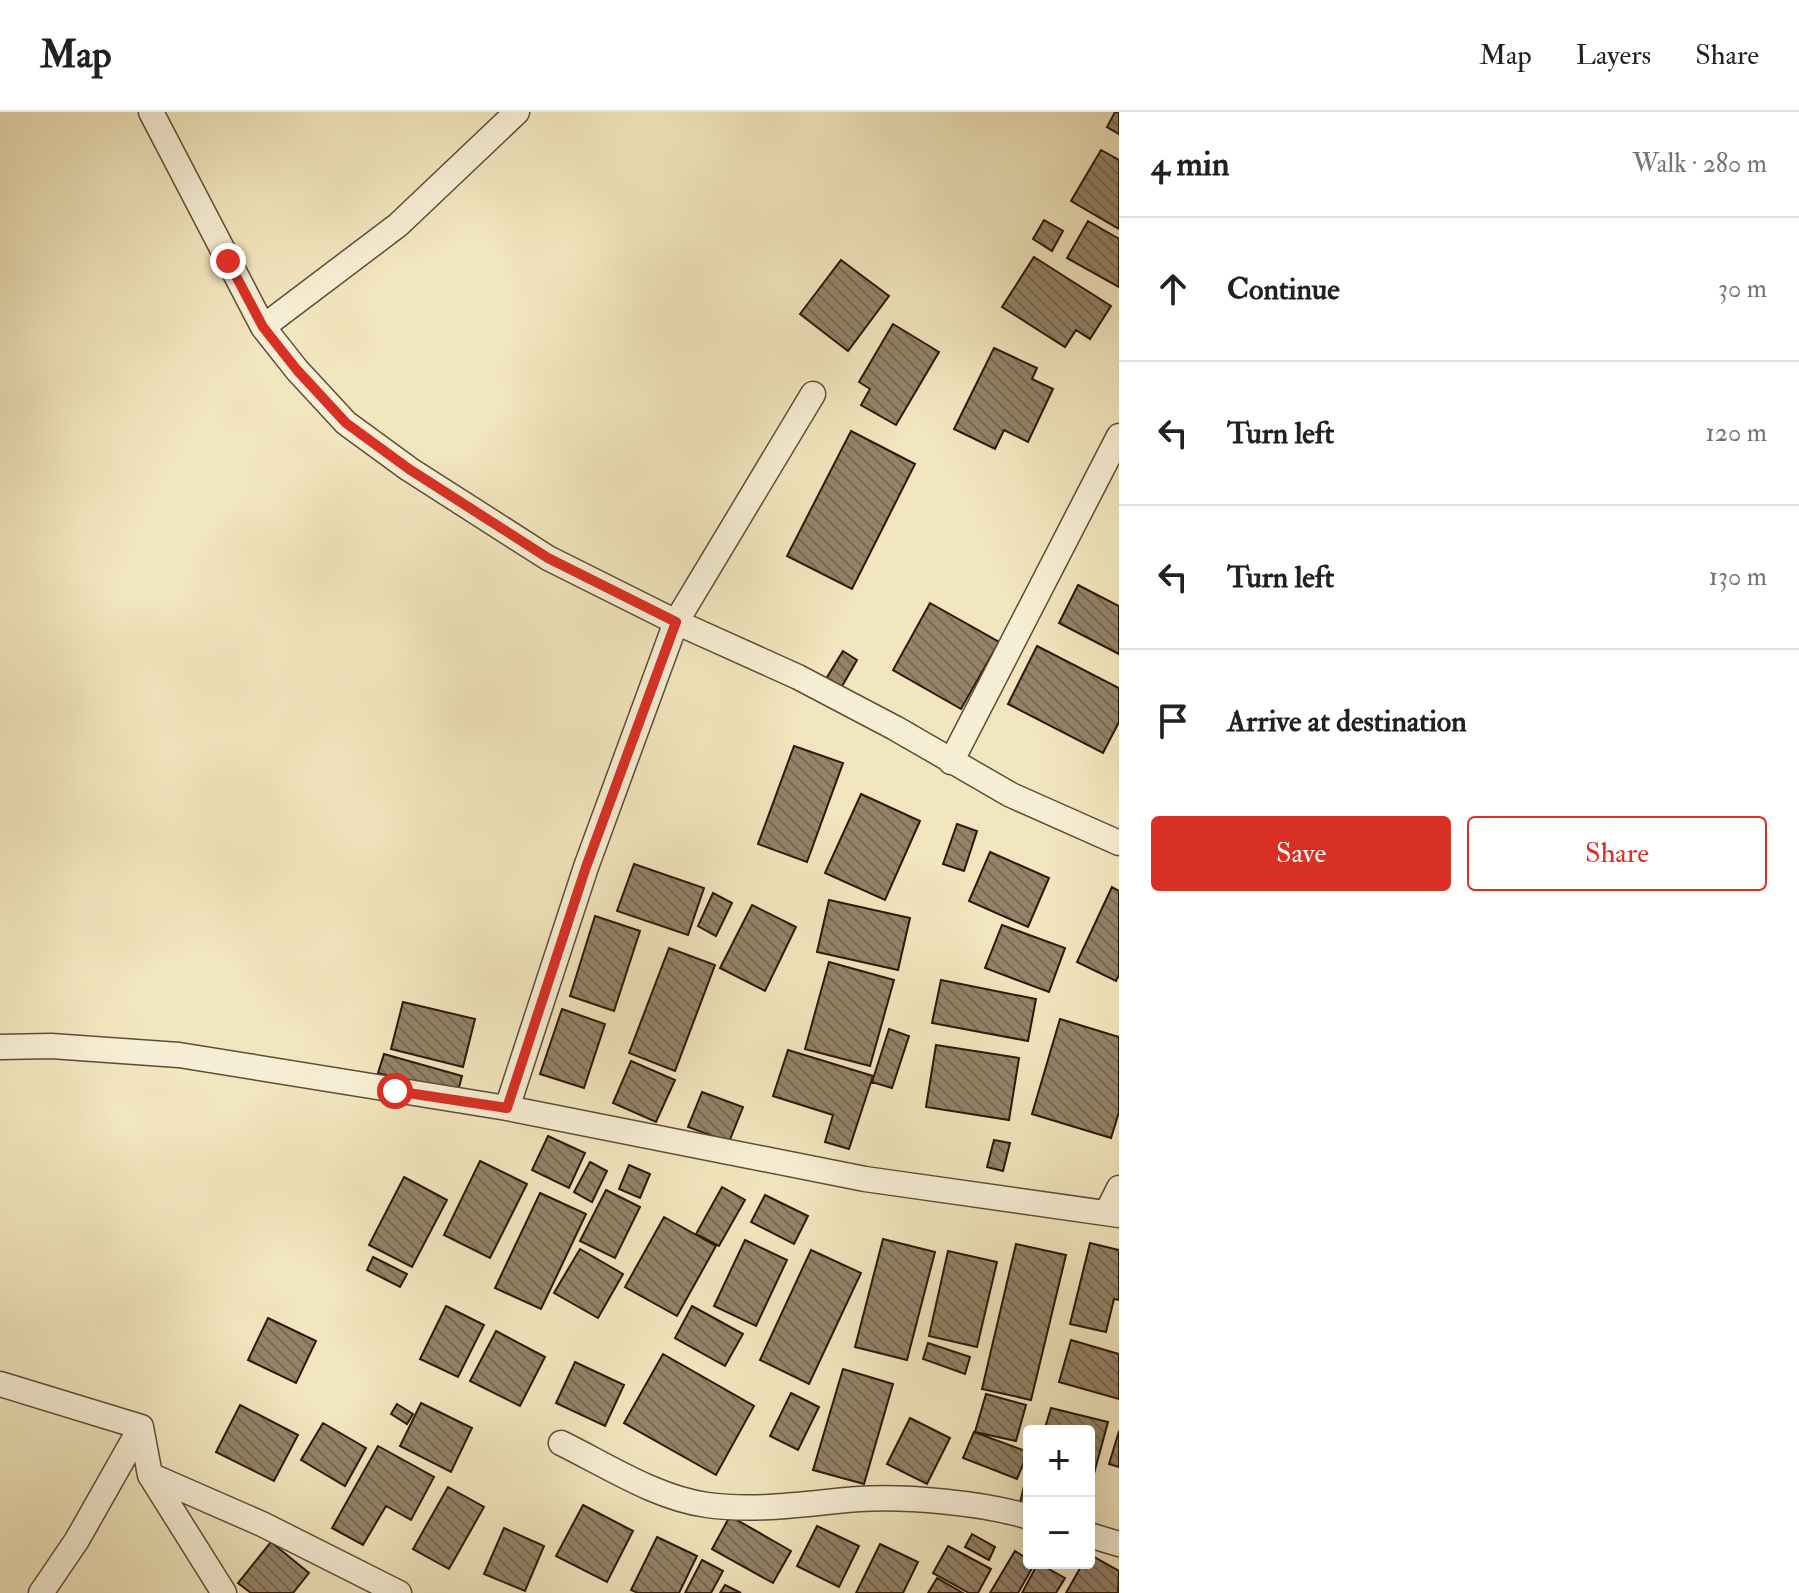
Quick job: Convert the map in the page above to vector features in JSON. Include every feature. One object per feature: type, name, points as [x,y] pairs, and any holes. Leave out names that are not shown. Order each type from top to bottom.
[{"type":"street","points":[[151,112],[263,327],[297,370],[346,423],[409,469],[548,558],[676,622],[798,677],[1011,795],[1119,843]]},
{"type":"street","points":[[263,327],[398,225],[517,112]]},
{"type":"street","points":[[507,1108],[586,867],[676,622],[813,394]]},
{"type":"street","points":[[951,762],[1119,436]]},
{"type":"street","points":[[0,1047],[51,1046],[179,1055],[507,1108],[865,1179],[1113,1213],[1119,1188]]},
{"type":"street","points":[[0,1384],[141,1427]]},
{"type":"street","points":[[141,1427],[150,1475],[224,1593]]},
{"type":"street","points":[[41,1593],[77,1540],[141,1427]]},
{"type":"street","points":[[561,1443],[658,1491],[705,1505],[777,1508],[862,1499],[946,1503],[1023,1515]]},
{"type":"street","points":[[150,1475],[262,1524],[399,1593]]},
{"type":"street","points":[[1095,1537],[1119,1544]]},
{"type":"building","points":[[1115,112],[1119,112],[1119,134],[1107,127]]},
{"type":"building","points":[[1101,150],[1119,160],[1119,229],[1071,201]]},
{"type":"building","points":[[1044,220],[1063,231],[1052,251],[1033,239]]},
{"type":"building","points":[[1088,221],[1119,239],[1119,287],[1067,258]]},
{"type":"building","points":[[1034,257],[1111,306],[1090,339],[1076,330],[1065,347],[1002,307]]},
{"type":"building","points":[[841,260],[889,296],[848,351],[800,314]]},
{"type":"building","points":[[893,324],[939,352],[896,425],[861,405],[870,389],[859,382]]},
{"type":"building","points":[[994,348],[1037,368],[1032,379],[1053,389],[1028,442],[1004,430],[995,449],[954,429]]},
{"type":"building","points":[[851,431],[915,464],[852,589],[787,556]]},
{"type":"building","points":[[1078,585],[1119,606],[1119,654],[1059,623]]},
{"type":"building","points":[[930,603],[999,642],[961,709],[893,670]]},
{"type":"building","points":[[1037,646],[1119,688],[1119,722],[1103,753],[1008,704]]},
{"type":"building","points":[[843,651],[857,660],[841,688],[826,679]]},
{"type":"building","points":[[794,746],[843,763],[807,862],[758,844]]},
{"type":"building","points":[[861,794],[920,821],[885,900],[825,873]]},
{"type":"building","points":[[957,824],[977,831],[964,871],[943,864]]},
{"type":"building","points":[[990,852],[1049,878],[1028,927],[969,901]]},
{"type":"building","points":[[634,864],[704,888],[688,935],[617,911]]},
{"type":"building","points":[[1112,887],[1119,891],[1119,975],[1116,981],[1077,962]]},
{"type":"building","points":[[713,893],[732,903],[716,936],[698,926]]},
{"type":"building","points":[[829,900],[910,918],[898,970],[817,952]]},
{"type":"building","points":[[752,905],[796,927],[765,991],[720,968]]},
{"type":"building","points":[[595,916],[640,931],[614,1011],[570,996]]},
{"type":"building","points":[[1002,925],[1065,948],[1049,992],[985,968]]},
{"type":"building","points":[[669,948],[715,965],[675,1071],[629,1053]]},
{"type":"building","points":[[829,962],[894,980],[870,1066],[805,1049]]},
{"type":"building","points":[[941,980],[1036,999],[1028,1041],[932,1023]]},
{"type":"building","points":[[403,1002],[475,1019],[463,1067],[391,1049]]},
{"type":"building","points":[[562,1009],[605,1024],[584,1088],[540,1074]]},
{"type":"building","points":[[1060,1019],[1119,1037],[1119,1112],[1111,1138],[1032,1114]]},
{"type":"building","points":[[889,1029],[909,1036],[892,1088],[872,1082]]},
{"type":"building","points":[[936,1045],[1019,1058],[1009,1120],[926,1107]]},
{"type":"building","points":[[788,1050],[873,1076],[849,1149],[825,1142],[833,1115],[773,1096]]},
{"type":"building","points":[[384,1054],[462,1076],[457,1095],[378,1073]]},
{"type":"building","points":[[631,1061],[675,1080],[656,1122],[613,1103]]},
{"type":"building","points":[[702,1092],[743,1107],[729,1142],[688,1127]]},
{"type":"building","points":[[548,1136],[585,1153],[569,1188],[532,1170]]},
{"type":"building","points":[[994,1140],[1010,1143],[1003,1171],[987,1167]]},
{"type":"building","points":[[480,1161],[527,1184],[490,1258],[444,1235]]},
{"type":"building","points":[[590,1162],[607,1171],[592,1202],[574,1192]]},
{"type":"building","points":[[629,1165],[650,1174],[640,1198],[619,1189]]},
{"type":"building","points":[[404,1177],[447,1200],[412,1267],[369,1245]]},
{"type":"building","points":[[722,1187],[745,1200],[719,1246],[696,1234]]},
{"type":"building","points":[[606,1190],[640,1207],[615,1258],[580,1241]]},
{"type":"building","points":[[540,1193],[586,1214],[541,1309],[495,1288]]},
{"type":"building","points":[[765,1195],[808,1216],[794,1244],[751,1222]]},
{"type":"building","points":[[664,1217],[716,1246],[677,1316],[625,1287]]},
{"type":"building","points":[[883,1239],[935,1252],[907,1360],[855,1347]]},
{"type":"building","points":[[745,1240],[787,1260],[756,1326],[714,1306]]},
{"type":"building","points":[[1090,1243],[1119,1250],[1119,1300],[1114,1299],[1106,1332],[1070,1324]]},
{"type":"building","points":[[1016,1244],[1066,1255],[1031,1400],[982,1389]]},
{"type":"building","points":[[580,1249],[623,1274],[598,1318],[554,1293]]},
{"type":"building","points":[[811,1250],[861,1273],[809,1384],[760,1360]]},
{"type":"building","points":[[948,1251],[997,1262],[977,1347],[929,1336]]},
{"type":"building","points":[[373,1257],[407,1274],[400,1287],[367,1270]]},
{"type":"building","points":[[446,1306],[484,1325],[458,1377],[420,1359]]},
{"type":"building","points":[[692,1306],[743,1334],[725,1366],[675,1338]]},
{"type":"building","points":[[268,1318],[316,1341],[296,1383],[248,1360]]},
{"type":"building","points":[[496,1331],[545,1357],[520,1406],[470,1381]]},
{"type":"building","points":[[1071,1340],[1119,1354],[1119,1399],[1059,1382]]},
{"type":"building","points":[[928,1343],[970,1357],[965,1374],[923,1359]]},
{"type":"building","points":[[663,1354],[754,1406],[716,1475],[624,1423]]},
{"type":"building","points":[[575,1362],[624,1385],[605,1426],[556,1403]]},
{"type":"building","points":[[843,1369],[893,1384],[864,1484],[813,1470]]},
{"type":"building","points":[[791,1393],[819,1407],[798,1450],[770,1436]]},
{"type":"building","points":[[986,1394],[1026,1405],[1016,1441],[975,1432]]},
{"type":"building","points":[[421,1403],[472,1428],[451,1472],[400,1446]]},
{"type":"building","points":[[397,1404],[413,1414],[407,1424],[391,1414]]},
{"type":"building","points":[[240,1405],[298,1435],[274,1481],[216,1452]]},
{"type":"building","points":[[1051,1408],[1108,1422],[1095,1470],[1095,1425],[1046,1425]]},
{"type":"building","points":[[910,1418],[950,1438],[927,1484],[887,1464]]},
{"type":"building","points":[[323,1423],[366,1448],[345,1486],[301,1460]]},
{"type":"building","points":[[1119,1431],[1119,1467],[1109,1464]]},
{"type":"building","points":[[974,1432],[1023,1450],[1023,1464],[1017,1479],[963,1458]]},
{"type":"building","points":[[378,1446],[434,1477],[411,1520],[386,1506],[363,1545],[332,1528]]},
{"type":"building","points":[[448,1487],[484,1507],[449,1569],[413,1549]]},
{"type":"building","points":[[583,1505],[633,1531],[607,1582],[556,1556]]},
{"type":"building","points":[[730,1516],[791,1551],[773,1583],[712,1549]]},
{"type":"building","points":[[817,1526],[859,1546],[839,1587],[797,1566]]},
{"type":"building","points":[[504,1528],[544,1546],[525,1591],[484,1574]]},
{"type":"building","points":[[972,1534],[995,1547],[989,1560],[965,1547]]},
{"type":"building","points":[[657,1537],[697,1556],[679,1593],[638,1593],[631,1590]]},
{"type":"building","points":[[271,1542],[309,1573],[293,1593],[251,1593],[238,1583]]},
{"type":"building","points":[[880,1544],[918,1562],[903,1593],[856,1593]]},
{"type":"building","points":[[948,1546],[991,1569],[978,1593],[969,1593],[933,1573]]},
{"type":"building","points":[[1015,1551],[1023,1556],[1023,1569],[1032,1569],[1018,1593],[990,1593]]},
{"type":"building","points":[[1095,1557],[1119,1571],[1118,1593],[1066,1593],[1080,1569],[1095,1569]]},
{"type":"building","points":[[702,1560],[723,1571],[711,1593],[685,1593]]},
{"type":"building","points":[[1035,1569],[1049,1569],[1065,1578],[1056,1593],[1022,1593]]},
{"type":"building","points":[[937,1578],[963,1593],[928,1593]]},
{"type":"building","points":[[725,1585],[741,1593],[720,1593]]},
{"type":"route","points":[[228,261],[263,327],[297,370],[346,423],[409,469],[548,558],[676,622],[586,867],[507,1108],[395,1091]]}]
